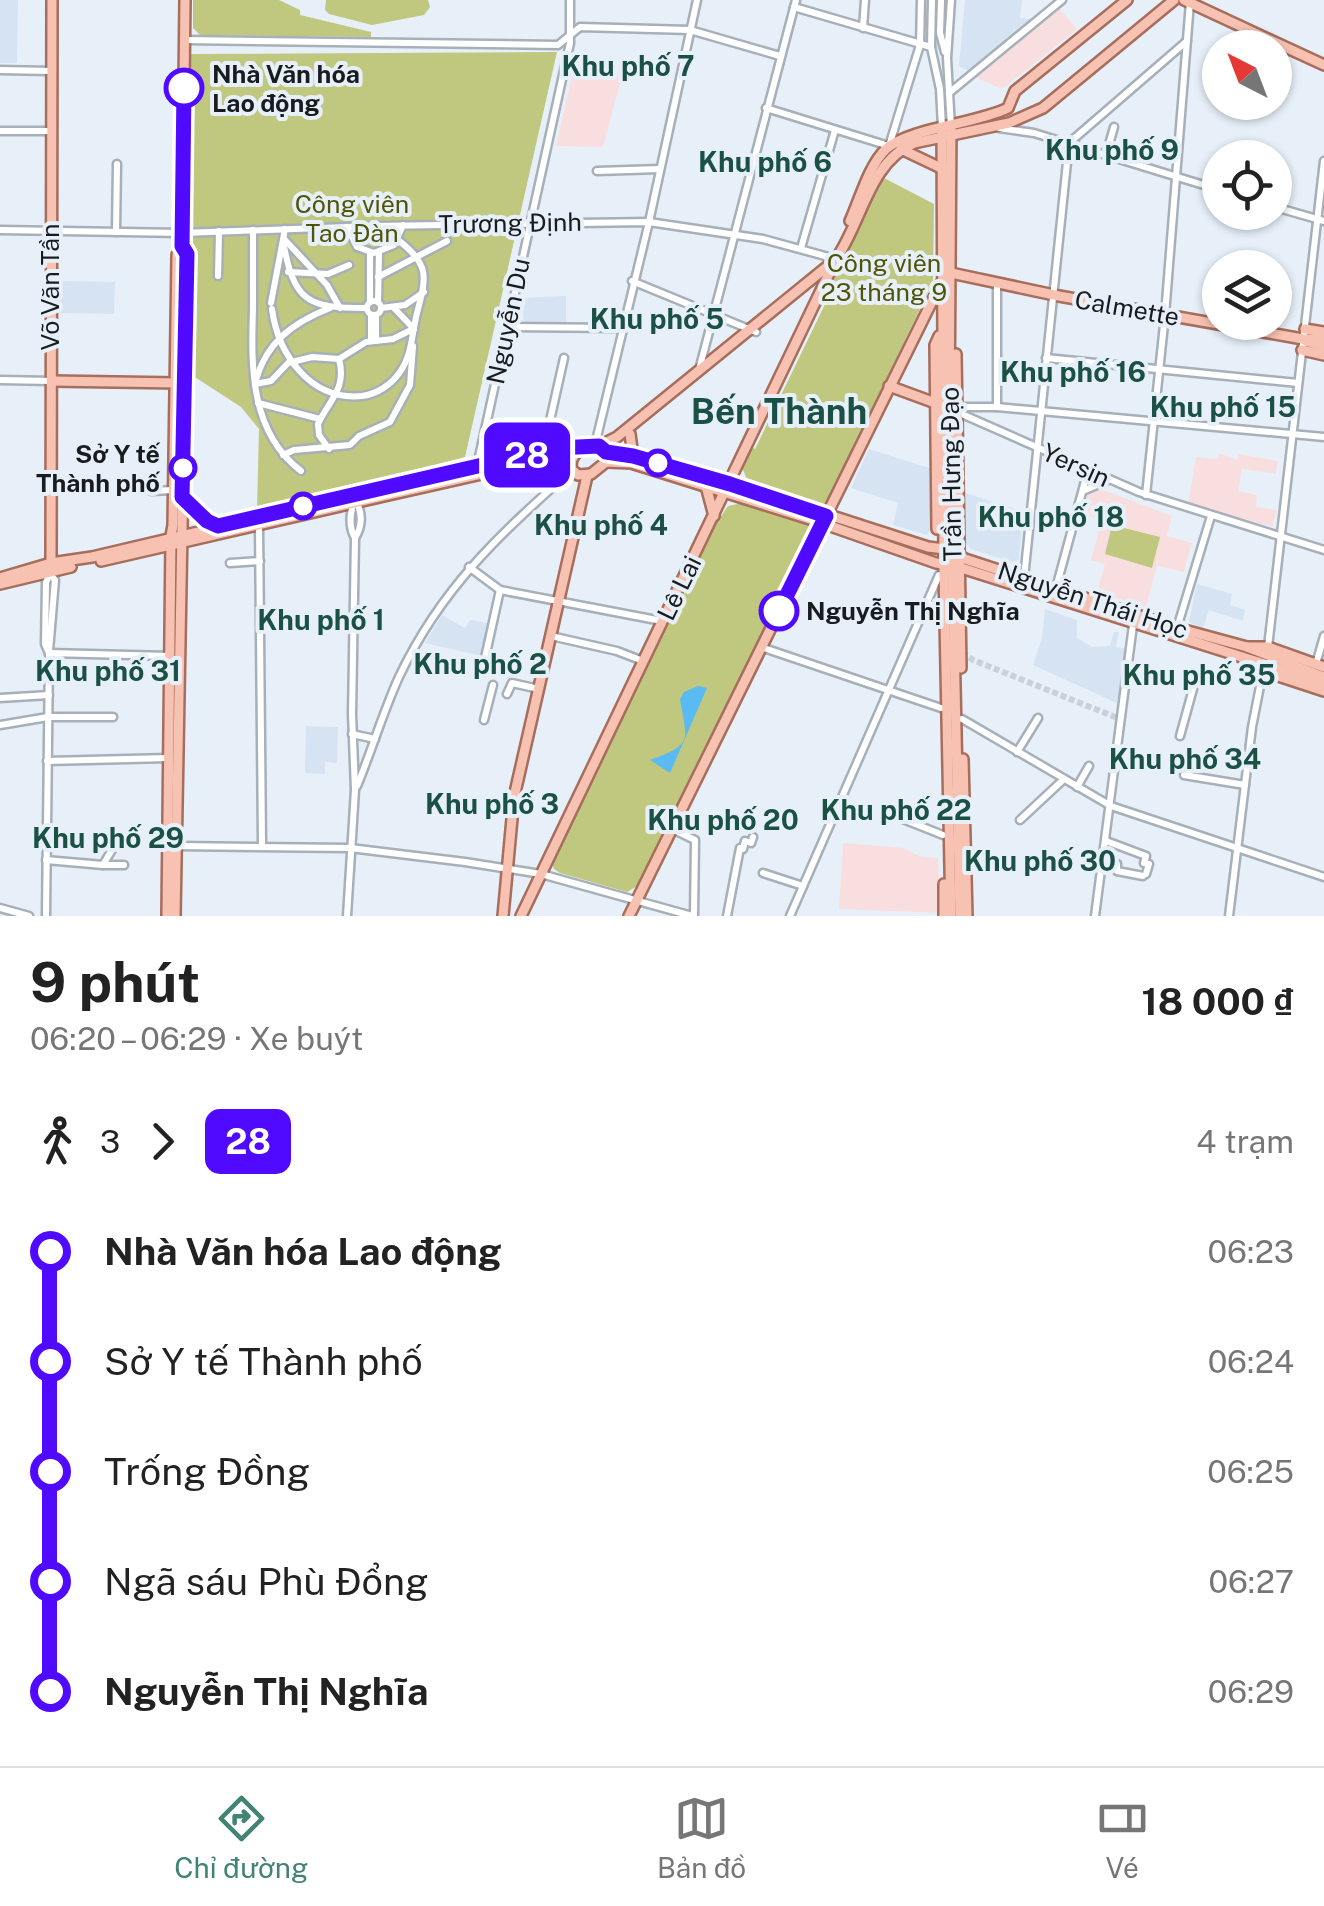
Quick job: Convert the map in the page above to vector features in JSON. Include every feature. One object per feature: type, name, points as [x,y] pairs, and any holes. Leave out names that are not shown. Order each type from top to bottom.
[{"type":"main road","name":"Võ Văn Tần","points":[[51,569],[52,0]]},
{"type":"main road","points":[[167,916],[172,846],[171,542],[178,494],[187,254],[182,251],[185,0]]},
{"type":"main road","points":[[901,150],[1008,108],[1015,92],[1127,0]]},
{"type":"main road","points":[[889,146],[1026,117],[1043,108],[1174,0]]},
{"type":"main road","points":[[1187,1],[1324,64]]},
{"type":"main road","points":[[901,150],[946,172],[947,132]]},
{"type":"main road","name":"Lê Lai","points":[[836,259],[879,158],[889,146]]},
{"type":"main road","name":"Lê Lai","points":[[521,916],[836,259],[882,169],[901,150]]},
{"type":"main road","name":"Trần Hưng Đạo","points":[[946,172],[951,273],[947,520],[943,548],[958,657],[952,714],[944,737],[961,802],[946,855],[947,895],[958,914]]},
{"type":"main road","name":"Trần Hưng Đạo","points":[[946,172],[942,328],[935,344],[948,407],[946,444]]},
{"type":"main road","points":[[571,466],[630,434],[836,259]]},
{"type":"main road","points":[[503,916],[514,798],[587,476],[599,450],[831,270]]},
{"type":"main road","name":"Calmette","points":[[951,273],[1303,340],[1324,355]]},
{"type":"main road","points":[[630,916],[942,281]]},
{"type":"main road","points":[[930,305],[942,308]]},
{"type":"main road","points":[[1303,340],[1321,340]]},
{"type":"main road","points":[[52,380],[181,383]]},
{"type":"main road","name":"Yersin","points":[[889,386],[948,407]]},
{"type":"main road","points":[[630,434],[633,456]]},
{"type":"main road","points":[[184,539],[197,541],[260,526],[556,448],[633,456],[824,520]]},
{"type":"main road","points":[[599,450],[631,463],[708,482],[740,463],[750,495]]},
{"type":"main road","points":[[0,581],[94,556],[184,539],[218,526],[553,458],[571,466],[578,475],[587,476]]},
{"type":"main road","points":[[708,482],[714,516]]},
{"type":"main road","points":[[178,494],[218,526]]},
{"type":"main road","points":[[175,916],[169,758],[184,539],[178,494]]},
{"type":"main road","points":[[714,516],[729,503],[750,495]]},
{"type":"main road","name":"Nguyễn Thái Học","points":[[824,520],[943,548],[1133,624],[1248,653],[1268,647],[1320,665]]},
{"type":"main road","name":"Nguyễn Thái Học","points":[[824,520],[946,567],[1177,628],[1248,653],[1263,672],[1324,691]]},
{"type":"main road","name":"Trần Hưng Đạo","points":[[947,520],[943,548],[949,609],[943,665],[960,751],[953,777],[954,836],[963,868],[958,914]]},
{"type":"main road","points":[[181,566],[197,541]]},
{"type":"main road","points":[[1248,653],[1324,680]]},
{"type":"street","name":"Nguyễn Du","points":[[477,466],[570,33],[570,0]]},
{"type":"street","points":[[599,450],[621,328],[649,222],[697,0]]},
{"type":"street","points":[[864,28],[865,0]]},
{"type":"street","points":[[766,108],[889,146],[920,45],[921,0]]},
{"type":"street","points":[[932,0],[931,47],[947,132]]},
{"type":"street","points":[[941,0],[940,33],[948,58]]},
{"type":"street","points":[[947,132],[951,0]]},
{"type":"street","points":[[949,92],[1062,0]]},
{"type":"street","points":[[1146,495],[1188,40],[1187,1]]},
{"type":"street","points":[[698,371],[795,4],[931,47]]},
{"type":"street","points":[[184,40],[558,45],[580,26],[690,30],[780,56]]},
{"type":"street","points":[[1024,578],[1068,144],[1188,40]]},
{"type":"street","points":[[0,70],[50,71]]},
{"type":"street","points":[[1026,117],[1034,132]]},
{"type":"street","points":[[992,127],[1034,132],[1202,185]]},
{"type":"street","points":[[1106,155],[1114,128]]},
{"type":"street","points":[[801,248],[835,130]]},
{"type":"street","points":[[0,132],[50,131]]},
{"type":"street","points":[[1268,647],[1278,538],[1321,220],[1324,161]]},
{"type":"street","points":[[116,232],[117,164]]},
{"type":"street","points":[[596,171],[660,170]]},
{"type":"street","points":[[1292,211],[1321,220]]},
{"type":"street","name":"Trương Định","points":[[0,230],[183,233],[346,226],[649,222],[732,234],[836,259]]},
{"type":"street","points":[[398,240],[402,225]]},
{"type":"street","points":[[346,226],[351,240],[371,252],[378,277],[374,309]]},
{"type":"street","points":[[285,229],[272,306],[279,338],[292,361],[312,383],[338,394],[368,395],[388,385],[406,362],[425,291],[424,274],[416,257],[398,240]]},
{"type":"street","points":[[253,230],[254,384],[267,428],[283,455],[301,471]]},
{"type":"street","points":[[218,276],[220,231]]},
{"type":"street","points":[[284,240],[330,288],[340,308]]},
{"type":"street","points":[[284,240],[288,272],[301,293],[330,308]]},
{"type":"street","points":[[288,272],[332,274],[398,240]]},
{"type":"street","points":[[378,277],[447,240]]},
{"type":"street","points":[[371,252],[373,341]]},
{"type":"street","points":[[330,288],[350,265]]},
{"type":"street","points":[[632,282],[754,330]]},
{"type":"street","points":[[996,283],[997,407]]},
{"type":"street","points":[[254,384],[266,355],[300,320],[330,308],[394,308],[410,303],[425,291]]},
{"type":"street","points":[[283,455],[294,450],[350,445],[394,418],[412,376],[414,328],[394,308]]},
{"type":"street","points":[[254,384],[271,381],[279,369],[292,361],[312,356],[339,359],[373,341],[394,339],[414,328]]},
{"type":"street","points":[[507,328],[621,328]]},
{"type":"street","points":[[556,448],[549,425],[564,358]]},
{"type":"street","points":[[1046,358],[1298,384]]},
{"type":"street","points":[[329,449],[318,432],[320,418],[338,394],[342,375],[339,359]]},
{"type":"street","points":[[0,380],[52,380]]},
{"type":"street","points":[[258,403],[320,418]]},
{"type":"street","points":[[948,407],[997,407],[1324,437]]},
{"type":"street","name":"Yersin","points":[[948,407],[1146,495],[1324,550]]},
{"type":"street","points":[[355,790],[396,684],[418,642],[469,567],[571,466]]},
{"type":"street","points":[[1054,593],[1088,470]]},
{"type":"street","points":[[1082,492],[1110,479]]},
{"type":"street","points":[[142,484],[151,491],[178,494]]},
{"type":"street","points":[[50,486],[88,485]]},
{"type":"street","points":[[347,916],[355,790],[355,538],[360,530],[360,508],[355,498]]},
{"type":"street","points":[[1177,628],[1211,516]]},
{"type":"street","points":[[260,526],[262,844]]},
{"type":"street","points":[[230,563],[260,561]]},
{"type":"street","points":[[469,567],[500,590],[663,621]]},
{"type":"street","points":[[790,916],[926,604],[946,567]]},
{"type":"street","name":"Võ Văn Tần","points":[[46,916],[49,653],[54,580],[51,569]]},
{"type":"street","points":[[485,658],[500,590]]},
{"type":"street","points":[[926,604],[949,609]]},
{"type":"street","points":[[1095,916],[1133,624]]},
{"type":"street","points":[[552,636],[644,661]]},
{"type":"street","points":[[1320,665],[1324,636]]},
{"type":"street","points":[[761,647],[952,714],[1111,806],[1324,877]]},
{"type":"street","points":[[49,653],[174,656]]},
{"type":"street","points":[[1230,916],[1263,672]]},
{"type":"street","points":[[1180,736],[1196,678]]},
{"type":"street","points":[[508,694],[512,683],[539,689]]},
{"type":"street","points":[[484,720],[493,685]]},
{"type":"street","points":[[0,698],[49,695]]},
{"type":"street","points":[[0,726],[48,717],[113,717]]},
{"type":"street","points":[[1018,752],[1038,718]]},
{"type":"street","points":[[352,734],[375,739]]},
{"type":"street","points":[[47,761],[169,758]]},
{"type":"street","points":[[1077,786],[1088,766]]},
{"type":"street","points":[[1184,774],[1245,785]]},
{"type":"street","points":[[1020,820],[1064,779]]},
{"type":"street","points":[[890,814],[954,836]]},
{"type":"street","points":[[172,846],[262,844],[350,848],[505,868],[541,874],[693,916],[695,840],[672,829]]},
{"type":"street","points":[[728,916],[734,905],[740,848],[743,849],[745,841],[751,843],[753,837]]},
{"type":"street","points":[[1102,861],[1117,864],[1117,871],[1144,875],[1149,864],[1144,862],[1146,856],[1106,841]]},
{"type":"street","points":[[103,865],[113,848]]},
{"type":"street","points":[[46,860],[124,866]]},
{"type":"street","points":[[763,873],[803,886]]},
{"type":"street","points":[[0,908],[29,916]]},
{"type":"shaded area","points":[[0,0],[18,0],[17,63],[0,63]]},
{"type":"shaded area","points":[[965,0],[1022,0],[1020,18],[1031,19],[969,71],[959,66]]},
{"type":"shaded area","points":[[1060,9],[1077,29],[1005,87],[975,77]]},
{"type":"shaded area","points":[[572,76],[622,76],[603,147],[556,146]]},
{"type":"shaded area","points":[[59,281],[115,282],[114,314],[59,313]]},
{"type":"shaded area","points":[[566,296],[566,327],[524,326],[525,298]]},
{"type":"shaded area","points":[[869,449],[932,469],[933,524],[927,535],[893,525],[898,503],[851,488]]},
{"type":"shaded area","points":[[1219,453],[1237,460],[1239,454],[1278,461],[1276,474],[1242,469],[1238,491],[1257,495],[1256,507],[1276,510],[1273,526],[1187,512],[1196,457],[1218,459]]},
{"type":"shaded area","points":[[1098,488],[1172,516],[1167,536],[1192,543],[1184,572],[1157,566],[1146,607],[1097,592],[1105,564],[1091,560],[1102,520],[1081,514],[1087,495]]},
{"type":"shaded area","points":[[965,493],[1023,511],[1019,559],[1014,563],[966,544]]},
{"type":"shaded area","points":[[1197,584],[1232,594],[1230,605],[1245,610],[1243,621],[1209,610],[1203,628],[1189,622]]},
{"type":"shaded area","points":[[1045,609],[1077,620],[1077,638],[1092,647],[1110,646],[1114,632],[1119,632],[1116,647],[1126,649],[1117,703],[1033,665],[1042,638]]},
{"type":"shaded area","points":[[442,615],[465,628],[470,620],[492,624],[481,656],[425,643]]},
{"type":"shaded area","points":[[306,726],[338,727],[337,763],[325,762],[325,774],[305,773]]},
{"type":"shaded area","points":[[843,843],[904,848],[919,856],[938,858],[941,913],[839,909]]},
{"type":"green space","points":[[193,0],[279,0],[300,10],[300,15],[371,32],[371,37],[200,35],[193,28]]},
{"type":"green space","points":[[326,0],[428,0],[430,7],[424,15],[372,25],[329,14],[325,10]]},
{"type":"green space","name":"Công viên Tao Đàn","points":[[557,52],[465,457],[257,511],[259,429],[241,407],[184,370],[189,54]]},
{"type":"green space","name":"Công viên 23 tháng 9","points":[[884,178],[934,204],[933,282],[824,508],[820,509],[749,485],[742,467],[751,447],[755,449],[827,300],[823,297]]},
{"type":"green space","points":[[742,503],[816,525],[641,884],[627,892],[560,873],[551,860],[711,531],[728,506]]},
{"type":"green space","points":[[1112,525],[1160,537],[1152,568],[1105,554]]},
{"type":"water","points":[[698,686],[707,688],[670,773],[650,760],[681,745],[685,733],[680,699],[684,692]]},
{"type":"tunnel","points":[[962,652],[973,660],[1120,719]]},
{"type":"bus line","name":"28","points":[[184,88],[182,251],[187,254],[182,497],[200,516],[218,526],[556,448],[595,445],[606,452],[752,490],[826,516],[779,611]]},
{"type":"place","name":"Nhà Văn hóa Lao động","points":[[184,88]]},
{"type":"place","name":"Sở Y tế Thành phố","points":[[183,468]]},
{"type":"place","name":"Nguyễn Thị Nghĩa","points":[[779,611]]},
{"type":"district","name":"Khu phố 7","points":[[628,66]]},
{"type":"district","name":"Khu phố 9","points":[[1112,150]]},
{"type":"district","name":"Khu phố 6","points":[[765,162]]},
{"type":"district","name":"Khu phố 5","points":[[657,319]]},
{"type":"district","name":"Khu phố 16","points":[[1073,372]]},
{"type":"district","name":"Khu phố 15","points":[[1223,407]]},
{"type":"district","name":"Bến Thành","points":[[779,412]]},
{"type":"district","name":"Khu phố 18","points":[[1051,517]]},
{"type":"district","name":"Khu phố 4","points":[[601,525]]},
{"type":"district","name":"Khu phố 1","points":[[321,620]]},
{"type":"district","name":"Khu phố 2","points":[[480,664]]},
{"type":"district","name":"Khu phố 31","points":[[108,671]]},
{"type":"district","name":"Khu phố 35","points":[[1199,675]]},
{"type":"district","name":"Khu phố 34","points":[[1185,759]]},
{"type":"district","name":"Khu phố 3","points":[[492,804]]},
{"type":"district","name":"Khu phố 22","points":[[896,810]]},
{"type":"district","name":"Khu phố 20","points":[[723,820]]},
{"type":"district","name":"Khu phố 29","points":[[108,838]]},
{"type":"district","name":"Khu phố 30","points":[[1040,861]]}]
